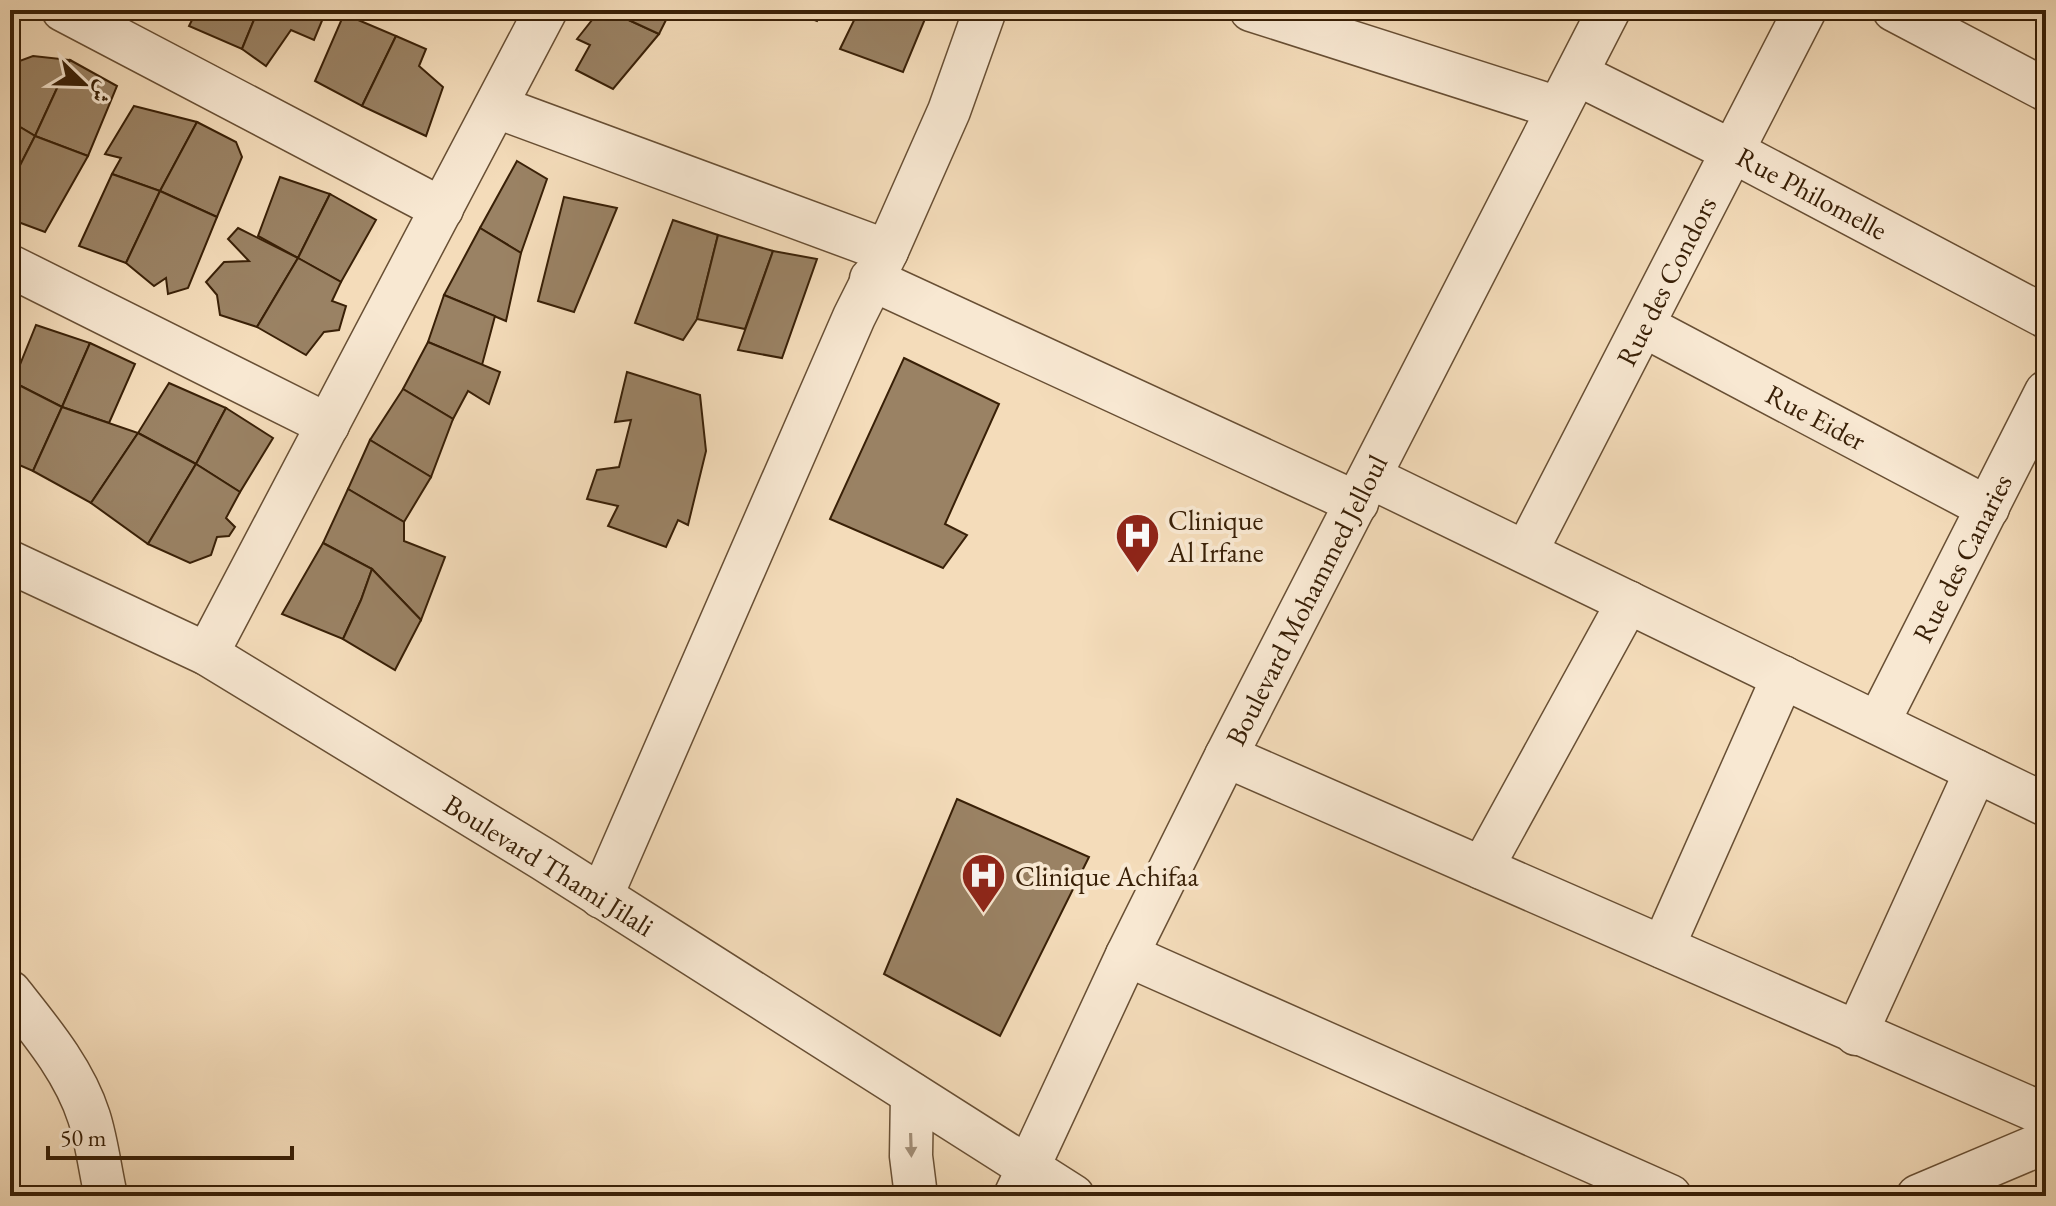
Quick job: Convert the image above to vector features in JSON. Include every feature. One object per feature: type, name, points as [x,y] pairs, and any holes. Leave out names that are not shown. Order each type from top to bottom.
[{"type":"street","points":[[63,10],[442,209]]},
{"type":"street","points":[[207,654],[546,10]]},
{"type":"street","points":[[601,897],[949,111],[985,10]]},
{"type":"street","name":"Boulevard Mohammed Jelloul","points":[[1021,1182],[1127,955],[1226,756],[1609,10]]},
{"type":"street","name":"Rue des Condors","points":[[1526,552],[1805,10]]},
{"type":"street","points":[[1894,10],[2046,90]]},
{"type":"street","name":"Rue Philomelle","points":[[1269,13],[1567,91],[1732,151],[2046,317]]},
{"type":"street","points":[[497,107],[879,265],[1364,490],[1526,552],[1976,771],[2044,799]]},
{"type":"street","points":[[10,266],[328,425]]},
{"type":"street","name":"Rue Eider","points":[[1644,326],[1988,508]]},
{"type":"street","name":"Rue des Canaries","points":[[1878,723],[2046,392]]},
{"type":"street","name":"Boulevard Thami Jilali","points":[[10,562],[207,654],[601,897],[912,1094],[1021,1182],[1073,1196]]},
{"type":"street","points":[[1482,868],[1628,602]]},
{"type":"street","points":[[1663,947],[1783,677]]},
{"type":"street","points":[[1226,756],[2046,1115]]},
{"type":"street","points":[[1856,1034],[1976,771]]},
{"type":"street","points":[[1127,955],[1670,1196]]},
{"type":"street","points":[[14,1010],[67,1069],[81,1096],[90,1119],[106,1196]]},
{"type":"street","points":[[912,1094],[911,1156],[916,1196]]},
{"type":"street","points":[[1918,1196],[2046,1142]]},
{"type":"building","points":[[197,10],[258,10],[242,49],[189,26]]},
{"type":"building","points":[[258,10],[326,11],[314,40],[291,30],[266,66],[242,49]]},
{"type":"building","points":[[600,10],[607,10],[659,34],[613,89],[576,70],[590,45],[577,39]]},
{"type":"building","points":[[607,10],[671,10],[659,34]]},
{"type":"building","points":[[789,10],[823,10],[817,21]]},
{"type":"building","points":[[859,10],[907,10],[925,19],[903,72],[840,49]]},
{"type":"building","points":[[344,14],[396,36],[362,106],[315,81]]},
{"type":"building","points":[[396,36],[426,49],[419,66],[443,87],[426,136],[362,106]]},
{"type":"building","points":[[33,56],[70,60],[35,136],[10,121],[10,69],[14,63]]},
{"type":"building","points":[[70,60],[117,86],[88,156],[35,136]]},
{"type":"building","points":[[134,106],[197,122],[160,191],[112,174],[121,158],[105,154]]},
{"type":"building","points":[[10,121],[35,136],[10,185]]},
{"type":"building","points":[[197,122],[236,142],[242,157],[217,217],[160,191]]},
{"type":"building","points":[[35,136],[88,156],[45,232],[10,219],[10,185]]},
{"type":"building","points":[[517,161],[547,179],[521,253],[480,228]]},
{"type":"building","points":[[112,174],[160,191],[126,263],[79,246]]},
{"type":"building","points":[[280,177],[330,194],[298,258],[258,236]]},
{"type":"building","points":[[160,191],[217,217],[188,288],[168,294],[166,278],[154,286],[126,263]]},
{"type":"building","points":[[330,194],[376,220],[341,282],[298,258]]},
{"type":"building","points":[[564,197],[617,208],[574,312],[538,301]]},
{"type":"building","points":[[673,220],[718,235],[697,319],[683,340],[635,323]]},
{"type":"building","points":[[238,228],[298,258],[257,327],[220,315],[217,295],[206,282],[224,262],[249,261],[228,239]]},
{"type":"building","points":[[480,228],[521,253],[506,321],[444,295]]},
{"type":"building","points":[[718,235],[773,251],[745,329],[697,319]]},
{"type":"building","points":[[773,251],[817,259],[782,358],[738,350]]},
{"type":"building","points":[[298,258],[341,282],[332,301],[346,306],[339,330],[324,332],[306,355],[257,327]]},
{"type":"building","points":[[444,295],[495,316],[482,365],[428,342]]},
{"type":"building","points":[[36,325],[90,343],[62,407],[13,382]]},
{"type":"building","points":[[428,342],[500,372],[489,404],[468,391],[453,419],[403,389]]},
{"type":"building","points":[[90,343],[135,364],[109,423],[62,407]]},
{"type":"building","points":[[904,358],[999,404],[945,524],[967,535],[943,568],[830,519]]},
{"type":"building","points":[[627,372],[700,395],[706,451],[688,525],[678,520],[666,547],[608,526],[618,506],[587,499],[597,470],[619,467],[631,420],[615,422]]},
{"type":"building","points":[[13,382],[62,407],[33,471],[10,461],[10,387]]},
{"type":"building","points":[[169,383],[226,408],[196,464],[138,433]]},
{"type":"building","points":[[403,389],[453,419],[431,477],[370,440]]},
{"type":"building","points":[[62,407],[138,433],[91,503],[33,471]]},
{"type":"building","points":[[226,408],[273,438],[240,492],[196,464]]},
{"type":"building","points":[[138,433],[196,464],[148,544],[91,503]]},
{"type":"building","points":[[370,440],[431,477],[404,522],[348,489]]},
{"type":"building","points":[[196,464],[240,492],[226,518],[235,527],[229,536],[217,537],[211,555],[190,563],[148,544]]},
{"type":"building","points":[[348,489],[404,522],[404,541],[445,557],[421,620],[372,569],[323,543]]},
{"type":"building","points":[[323,543],[372,569],[343,639],[282,614]]},
{"type":"building","points":[[372,569],[421,620],[395,670],[343,639]]},
{"type":"building","name":"Clinique Achifaa","points":[[957,799],[1089,857],[1000,1036],[884,974]]},
{"type":"place","name":"Clinique Al Irfane","points":[[1137,575]]},
{"type":"place","name":"Clinique Achifaa","points":[[984,915]]}]
